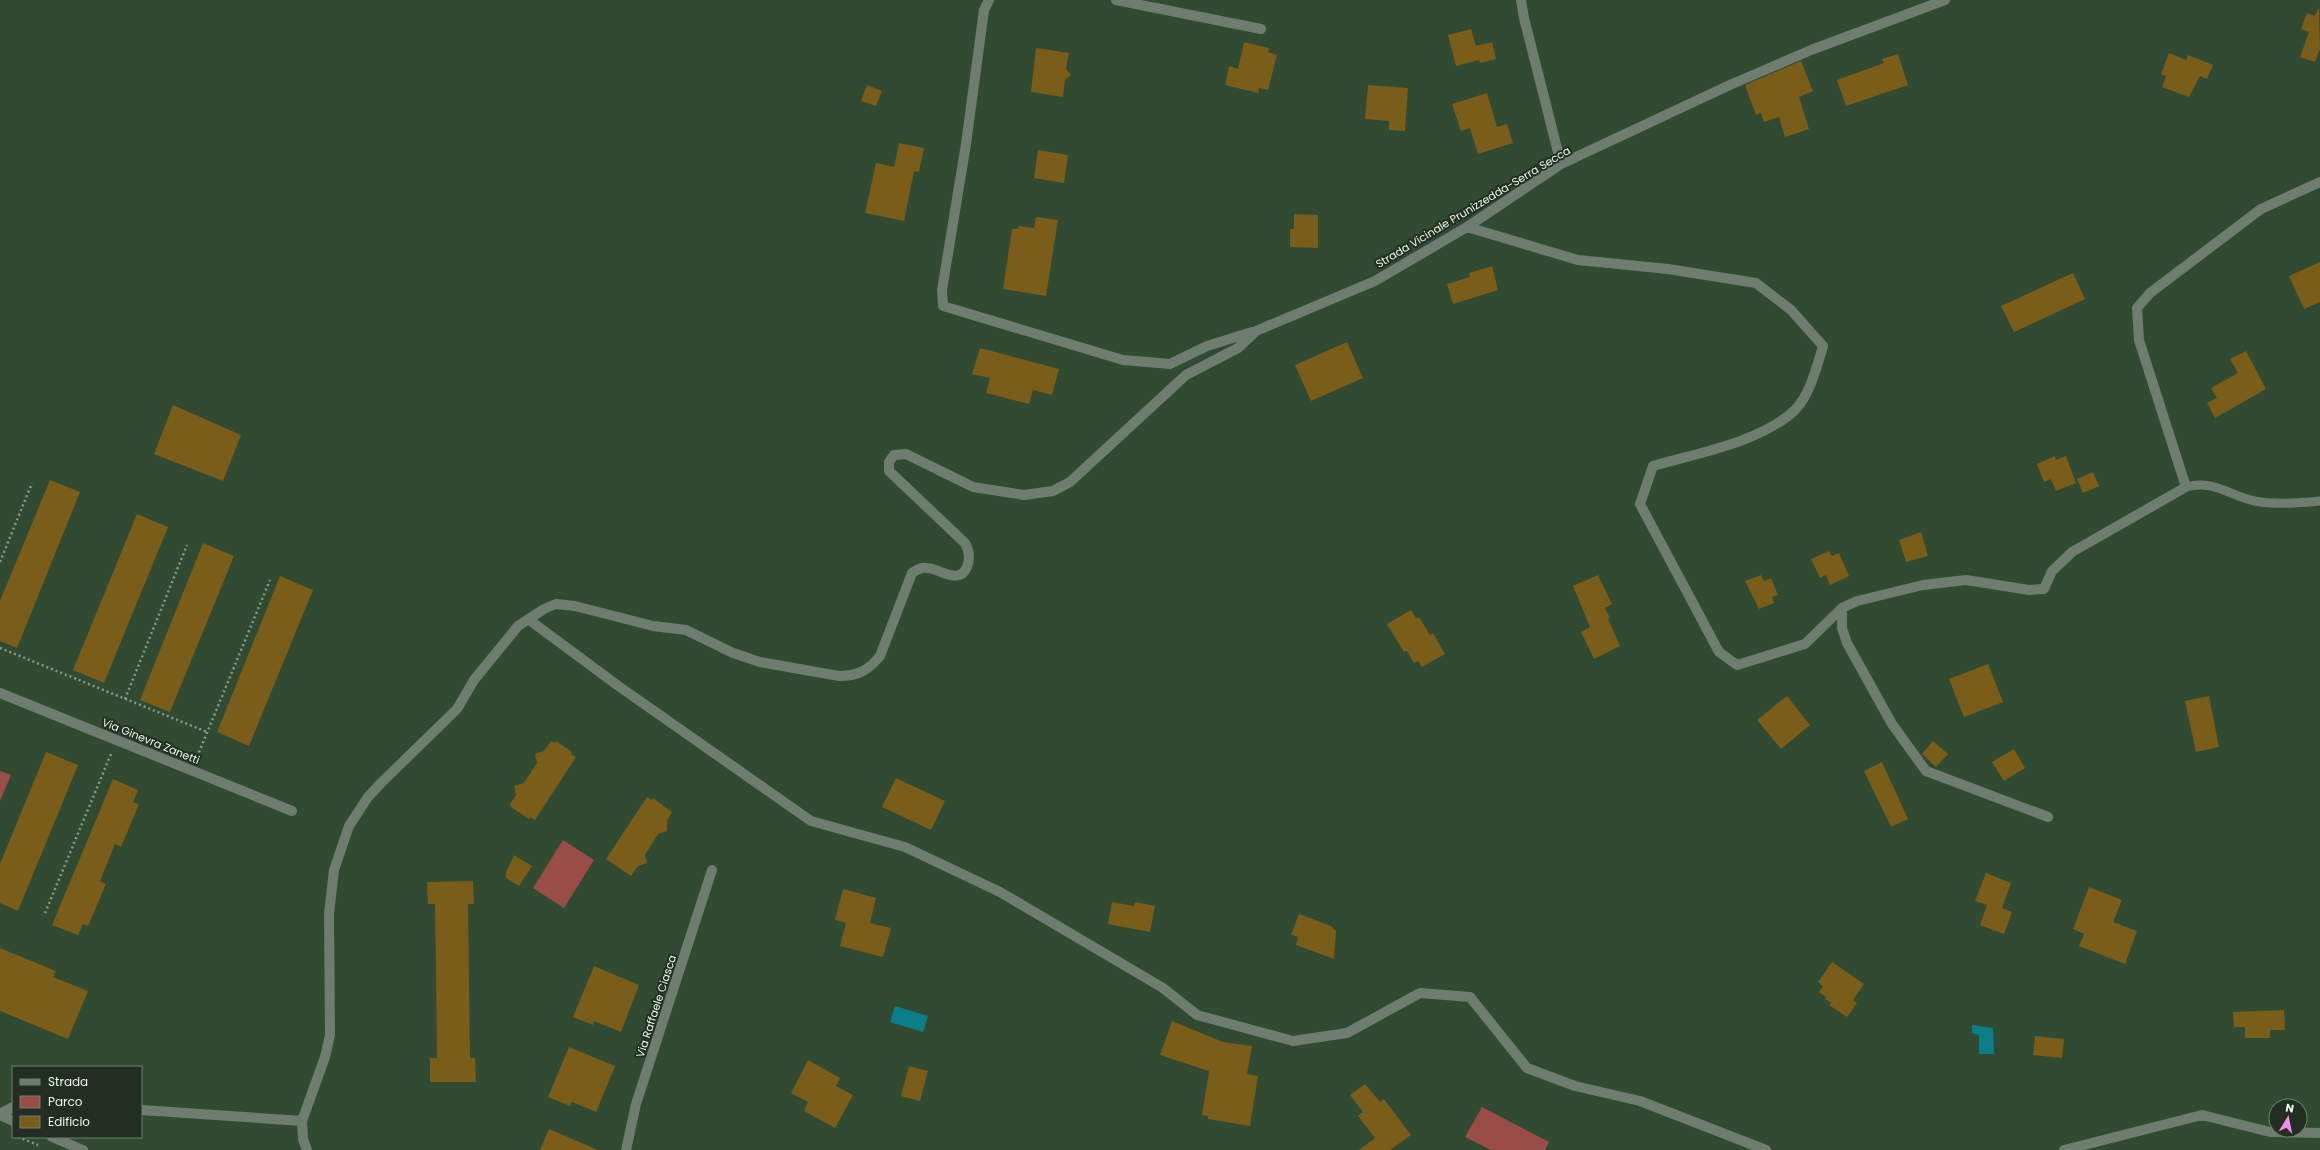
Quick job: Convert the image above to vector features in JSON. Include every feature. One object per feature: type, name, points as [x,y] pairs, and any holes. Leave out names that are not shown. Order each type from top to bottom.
[{"type":"street","points":[[989,0],[984,10],[966,144],[942,290],[943,306],[1123,360],[1170,364],[1207,346],[1256,331]]},
{"type":"street","points":[[1116,0],[1261,30]]},
{"type":"street","points":[[1521,0],[1524,18],[1561,164]]},
{"type":"street","name":"Strada Vicinale Prunizzedda-Serra Secca","points":[[307,1150],[303,1139],[302,1121],[325,1057],[330,1035],[329,914],[334,870],[349,826],[368,797],[457,709],[474,680],[518,626],[556,604],[575,606],[653,626],[686,630],[733,653],[760,662],[838,676],[851,676],[862,672],[872,666],[880,656],[912,573],[919,568],[928,567],[956,576],[965,570],[968,563],[968,549],[965,543],[889,471],[888,462],[894,455],[906,454],[974,487],[1024,495],[1053,491],[1070,482],[1186,375],[1238,348],[1256,331],[1375,281],[1467,227],[1561,164],[1732,84],[1811,50],[1945,0]]},
{"type":"street","points":[[1467,227],[1578,260],[1668,269],[1756,283],[1791,310],[1823,346],[1813,380],[1796,409],[1762,434],[1654,466],[1640,504],[1719,652],[1737,665],[1805,644],[1842,608],[1857,601],[1923,585],[1959,581],[2029,590],[2044,589],[2052,571],[2072,552],[2186,487],[2139,340],[2137,308],[2150,293],[2261,209],[2320,182]]},
{"type":"street","points":[[1842,608],[1842,628],[1847,644],[1892,724],[1926,771],[2048,818]]},
{"type":"street","points":[[528,620],[616,685],[811,821],[905,847],[1000,892],[1163,988],[1197,1015],[1293,1041],[1347,1033],[1420,993],[1470,997],[1527,1068],[1576,1086],[1640,1101],[1766,1150]]},
{"type":"street","name":"Via Ginevra Zanetti","points":[[0,693],[292,811]]},
{"type":"street","name":"Via Raffaele Ciasca","points":[[626,1150],[636,1104],[712,870]]},
{"type":"street","points":[[0,1115],[12,1108]]},
{"type":"street","points":[[142,1110],[302,1121]]},
{"type":"street","points":[[0,1115],[12,1121]]},
{"type":"street","points":[[2064,1150],[2202,1115],[2270,1132],[2320,1132]]},
{"type":"street","points":[[54,1138],[83,1150]]},
{"type":"lane","points":[[2186,487],[2198,484],[2211,486],[2255,501],[2320,501]]},
{"type":"path","points":[[0,562],[32,483]]},
{"type":"path","points":[[125,699],[188,545]]},
{"type":"path","points":[[192,771],[270,580]]},
{"type":"path","points":[[0,648],[208,732]]},
{"type":"path","points":[[45,913],[116,740]]},
{"type":"path","points":[[20,1138],[43,1147]]},
{"type":"green space","points":[[0,771],[11,775],[0,801]]},
{"type":"green space","points":[[563,840],[594,860],[564,908],[533,888]]},
{"type":"green space","points":[[1482,1107],[1549,1142],[1545,1150],[1491,1150],[1465,1137]]},
{"type":"water","points":[[895,1006],[928,1016],[923,1032],[890,1022]]},
{"type":"water","points":[[1972,1025],[1993,1028],[1994,1054],[1979,1054],[1979,1035],[1972,1033]]},
{"type":"building","points":[[2319,7],[2320,49],[2315,62],[2300,57],[2309,32],[2301,29],[2307,13],[2315,16]]},
{"type":"building","points":[[1471,29],[1476,46],[1492,42],[1496,59],[1480,63],[1479,60],[1456,66],[1448,35]]},
{"type":"building","points":[[1244,42],[1269,48],[1268,52],[1277,55],[1268,90],[1259,88],[1258,93],[1225,85],[1229,66],[1238,69]]},
{"type":"building","points":[[1036,48],[1069,53],[1066,69],[1071,75],[1065,80],[1063,97],[1031,92]]},
{"type":"building","points":[[2169,53],[2186,60],[2188,55],[2213,65],[2207,79],[2200,76],[2189,97],[2162,87],[2166,76],[2161,74]]},
{"type":"building","points":[[1898,54],[1908,85],[1846,106],[1837,80],[1884,63],[1882,59]]},
{"type":"building","points":[[1801,61],[1813,91],[1799,97],[1809,129],[1785,137],[1779,117],[1764,122],[1761,113],[1756,115],[1745,85]]},
{"type":"building","points":[[867,85],[882,91],[876,106],[861,101]]},
{"type":"building","points":[[1368,85],[1408,88],[1405,131],[1389,130],[1389,121],[1365,119]]},
{"type":"building","points":[[1487,93],[1497,127],[1507,124],[1513,143],[1478,154],[1470,128],[1461,131],[1452,104]]},
{"type":"building","points":[[899,143],[924,148],[919,172],[914,171],[904,221],[865,213],[876,163],[894,167]]},
{"type":"building","points":[[1038,150],[1068,155],[1064,183],[1034,178]]},
{"type":"building","points":[[1294,214],[1318,215],[1318,248],[1290,247],[1290,229],[1294,229]]},
{"type":"building","points":[[1036,217],[1058,220],[1046,296],[1003,289],[1012,229],[1018,229],[1019,226],[1034,228]]},
{"type":"building","points":[[2320,262],[2320,302],[2304,309],[2289,276]]},
{"type":"building","points":[[1492,266],[1498,290],[1453,304],[1447,284],[1470,277],[1469,273]]},
{"type":"building","points":[[2073,273],[2085,299],[2014,332],[2001,306]]},
{"type":"building","points":[[1347,342],[1363,378],[1311,401],[1295,365]]},
{"type":"building","points":[[980,348],[1059,369],[1052,395],[1033,390],[1029,404],[986,393],[990,378],[972,374]]},
{"type":"building","points":[[2246,351],[2266,389],[2215,418],[2207,403],[2217,398],[2211,388],[2238,373],[2230,359]]},
{"type":"building","points":[[173,405],[241,435],[223,481],[154,454]]},
{"type":"building","points":[[2055,456],[2056,460],[2066,456],[2076,483],[2056,491],[2051,479],[2044,482],[2037,464]]},
{"type":"building","points":[[2093,472],[2099,486],[2083,493],[2077,479]]},
{"type":"building","points":[[50,480],[80,492],[17,648],[0,641],[0,601]]},
{"type":"building","points":[[137,514],[168,527],[104,683],[73,670]]},
{"type":"building","points":[[1921,532],[1928,556],[1906,562],[1899,540]]},
{"type":"building","points":[[203,543],[234,556],[170,712],[140,700]]},
{"type":"building","points":[[1829,551],[1832,556],[1839,553],[1849,576],[1830,585],[1826,575],[1820,578],[1811,559]]},
{"type":"building","points":[[1598,575],[1612,604],[1605,608],[1610,618],[1608,619],[1620,646],[1594,659],[1581,632],[1590,627],[1573,586]]},
{"type":"building","points":[[1761,575],[1764,581],[1771,578],[1778,595],[1772,597],[1774,603],[1759,609],[1745,581]]},
{"type":"building","points":[[280,576],[313,590],[249,746],[217,732]]},
{"type":"building","points":[[1411,610],[1416,618],[1419,617],[1430,635],[1433,633],[1445,654],[1422,667],[1418,661],[1414,663],[1407,651],[1404,652],[1387,624]]},
{"type":"building","points":[[1988,664],[2003,702],[1964,717],[1949,679]]},
{"type":"building","points":[[1787,696],[1810,725],[1781,749],[1757,720]]},
{"type":"building","points":[[2209,696],[2219,747],[2196,752],[2185,701]]},
{"type":"building","points":[[551,741],[555,743],[556,741],[572,752],[571,754],[576,757],[535,820],[530,817],[529,819],[511,807],[510,804],[516,795],[514,786],[524,783],[537,763],[535,754],[544,751]]},
{"type":"building","points":[[1933,741],[1948,754],[1936,767],[1922,754]]},
{"type":"building","points":[[2014,749],[2025,768],[2004,781],[1992,762]]},
{"type":"building","points":[[46,752],[78,765],[18,911],[0,903],[0,864]]},
{"type":"building","points":[[1882,762],[1908,819],[1891,827],[1864,771]]},
{"type":"building","points":[[896,778],[945,801],[931,830],[882,807]]},
{"type":"building","points":[[113,779],[138,790],[133,802],[139,804],[121,847],[115,844],[100,881],[106,884],[88,926],[83,924],[78,935],[52,925]]},
{"type":"building","points":[[647,797],[652,800],[653,798],[672,812],[667,821],[667,831],[658,834],[645,855],[647,863],[638,866],[631,876],[606,859]]},
{"type":"building","points":[[514,855],[532,866],[519,886],[506,878],[506,872]]},
{"type":"building","points":[[1986,873],[2011,883],[2002,908],[2012,912],[2004,934],[1980,925],[1987,905],[1975,901]]},
{"type":"building","points":[[473,881],[474,904],[468,904],[470,1058],[475,1058],[476,1082],[430,1082],[430,1058],[437,1058],[436,970],[435,904],[428,904],[427,882]]},
{"type":"building","points":[[2089,887],[2122,900],[2113,922],[2137,931],[2125,964],[2079,946],[2084,934],[2073,929]]},
{"type":"building","points":[[843,889],[876,898],[870,923],[891,928],[883,957],[840,946],[846,923],[835,920]]},
{"type":"building","points":[[1112,902],[1134,906],[1135,902],[1155,906],[1150,932],[1108,924]]},
{"type":"building","points":[[1299,914],[1331,926],[1336,931],[1334,959],[1296,945],[1298,937],[1291,935]]},
{"type":"building","points":[[0,948],[56,971],[53,977],[88,991],[68,1039],[0,1011]]},
{"type":"building","points":[[1832,962],[1864,984],[1853,1000],[1857,1003],[1847,1017],[1829,1005],[1831,1003],[1819,992],[1823,986],[1818,982]]},
{"type":"building","points":[[594,966],[639,985],[621,1032],[594,1021],[593,1025],[573,1017]]},
{"type":"building","points":[[2284,1010],[2285,1030],[2270,1030],[2270,1038],[2245,1038],[2245,1027],[2234,1027],[2233,1012]]},
{"type":"building","points":[[1172,1021],[1223,1042],[1252,1046],[1247,1074],[1258,1076],[1250,1126],[1208,1119],[1208,1116],[1202,1115],[1209,1071],[1160,1055]]},
{"type":"building","points":[[2035,1036],[2064,1039],[2062,1058],[2033,1055]]},
{"type":"building","points":[[569,1047],[615,1066],[596,1112],[572,1102],[570,1106],[548,1097]]},
{"type":"building","points":[[808,1060],[840,1078],[836,1086],[853,1095],[835,1128],[804,1111],[808,1102],[791,1093]]},
{"type":"building","points":[[909,1066],[928,1071],[920,1101],[901,1096]]},
{"type":"building","points":[[1365,1084],[1380,1102],[1384,1099],[1411,1135],[1390,1150],[1359,1150],[1375,1138],[1358,1116],[1363,1112],[1350,1095]]},
{"type":"building","points":[[549,1129],[598,1150],[540,1150]]}]
